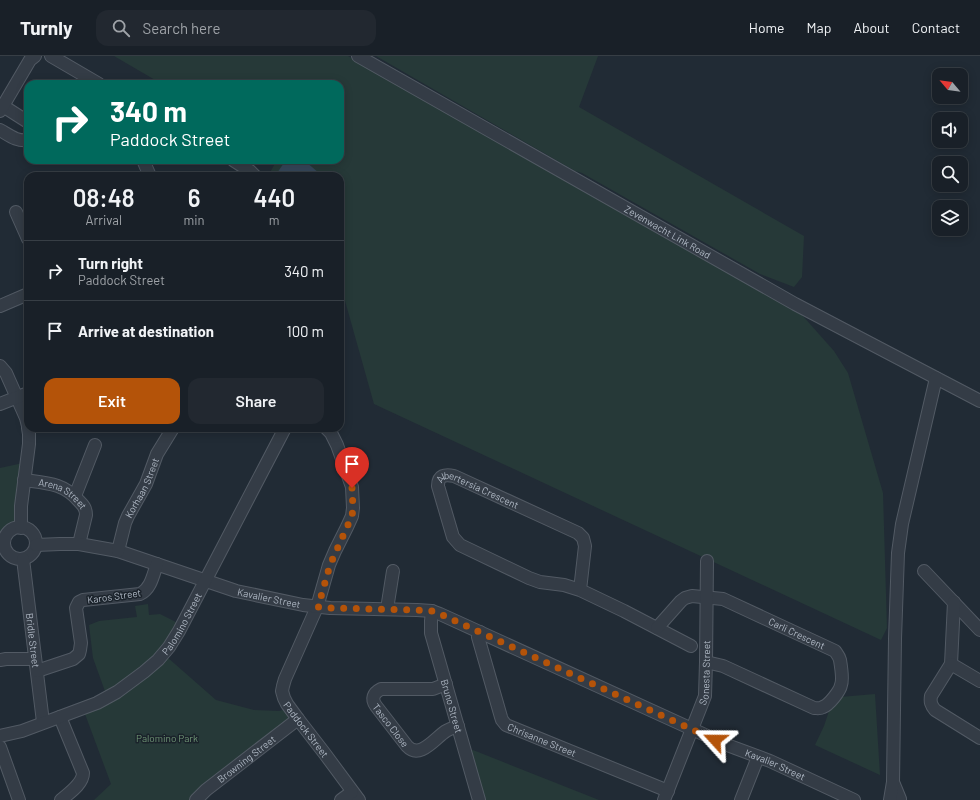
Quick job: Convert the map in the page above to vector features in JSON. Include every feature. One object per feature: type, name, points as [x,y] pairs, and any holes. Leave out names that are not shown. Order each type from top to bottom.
[{"type":"street","points":[[24,120],[1,108],[30,60],[35,56]]},
{"type":"street","points":[[52,56],[92,80]]},
{"type":"street","name":"Zevenwacht Link Road","points":[[358,56],[795,304],[980,401]]},
{"type":"street","points":[[0,130],[19,140],[24,140]]},
{"type":"street","points":[[239,164],[251,172]]},
{"type":"street","points":[[16,212],[24,231]]},
{"type":"street","points":[[0,306],[24,296]]},
{"type":"street","points":[[0,366],[23,395],[0,404]]},
{"type":"street","points":[[895,800],[893,782],[898,553],[901,529],[936,378]]},
{"type":"street","points":[[21,528],[21,506],[29,432]]},
{"type":"street","name":"Korhaan Street","points":[[118,551],[128,516],[146,484],[157,454],[171,432]]},
{"type":"street","name":"Palomino Street","points":[[0,736],[22,731],[43,722],[98,704],[117,692],[158,660],[179,631],[283,432]]},
{"type":"street","name":"Paddock Street","points":[[329,432],[335,439],[352,488],[352,516],[335,551],[318,607],[285,678],[282,691],[284,698],[298,719],[356,796]]},
{"type":"street","points":[[75,496],[96,445]]},
{"type":"street","name":"Albertersia Crescent","points":[[580,590],[585,542],[578,533],[454,476],[444,475],[440,478],[438,481],[438,486],[453,536],[460,545],[529,578],[540,582],[564,585],[580,590],[691,646]]},
{"type":"street","name":"Arena Street","points":[[24,480],[62,486],[75,496],[84,506],[86,515],[79,544]]},
{"type":"street","points":[[21,528],[27,529],[32,533],[36,546],[32,554],[23,559],[16,559],[10,556],[2,544],[9,532],[14,529],[21,528]]},
{"type":"street","name":"Kavalier Street","points":[[36,546],[79,544],[118,551],[236,590],[303,606],[432,611],[692,730],[758,757],[854,800]]},
{"type":"street","name":"Bridle Street","points":[[23,559],[43,722]]},
{"type":"street","name":"Sonesta Street","points":[[666,796],[705,696],[707,561]]},
{"type":"street","name":"Karos Street","points":[[36,665],[73,659],[79,654],[81,643],[76,608],[79,602],[83,600],[140,594],[149,586],[157,564]]},
{"type":"street","points":[[387,609],[393,571]]},
{"type":"street","points":[[924,571],[980,630]]},
{"type":"street","name":"Carli Crescent","points":[[657,628],[685,598],[692,596],[723,599],[832,650],[837,654],[840,660],[842,684],[839,690],[826,705],[820,708],[814,708],[723,666],[706,662]]},
{"type":"street","points":[[954,602],[951,664],[931,696],[930,701],[935,710],[980,738]]},
{"type":"street","name":"Bruno Street","points":[[432,611],[431,633],[479,800]]},
{"type":"street","name":"Chrisanne Street","points":[[480,632],[478,637],[486,666],[502,720],[506,725],[666,796]]},
{"type":"street","points":[[0,660],[6,659],[36,665]]},
{"type":"street","points":[[951,664],[980,681]]},
{"type":"street","name":"Tasco Close","points":[[446,684],[433,689],[381,690],[374,695],[373,701],[406,746],[412,750],[417,751],[422,749],[446,731],[458,726]]},
{"type":"street","points":[[60,717],[83,772],[81,782],[61,800]]},
{"type":"street","name":"Browning Street","points":[[196,800],[206,790],[298,719]]},
{"type":"street","points":[[0,747],[19,800]]},
{"type":"street","points":[[741,800],[758,757]]},
{"type":"street","points":[[342,800],[356,796]]},
{"type":"green space","points":[[114,56],[348,56],[802,315],[834,351],[848,373],[883,493],[887,628],[881,640],[374,404],[344,297],[344,172],[270,172],[275,164],[344,164],[344,80],[155,80]]},
{"type":"green space","points":[[376,56],[598,56],[579,107],[804,236],[802,277],[794,287],[760,274],[582,173],[575,171]]},
{"type":"green space","points":[[23,463],[17,514],[11,526],[0,535],[0,468]]},
{"type":"green space","points":[[148,604],[149,615],[160,614],[178,623],[168,640],[154,658],[106,694],[93,658],[89,625],[99,621],[137,617],[135,606]]},
{"type":"green space","name":"Palomino Park","points":[[167,657],[216,700],[254,710],[279,711],[286,709],[289,719],[192,800],[94,800],[111,784],[85,714],[97,709]]},
{"type":"green space","points":[[875,694],[880,775],[815,745],[829,711],[840,697]]},
{"type":"green space","points":[[473,750],[599,800],[483,800],[469,751]]},
{"type":"water","points":[[283,164],[308,164],[318,172],[278,172]]},
{"type":"route","points":[[352,488],[352,516],[335,551],[324,583],[318,607],[432,611],[715,740]]}]
